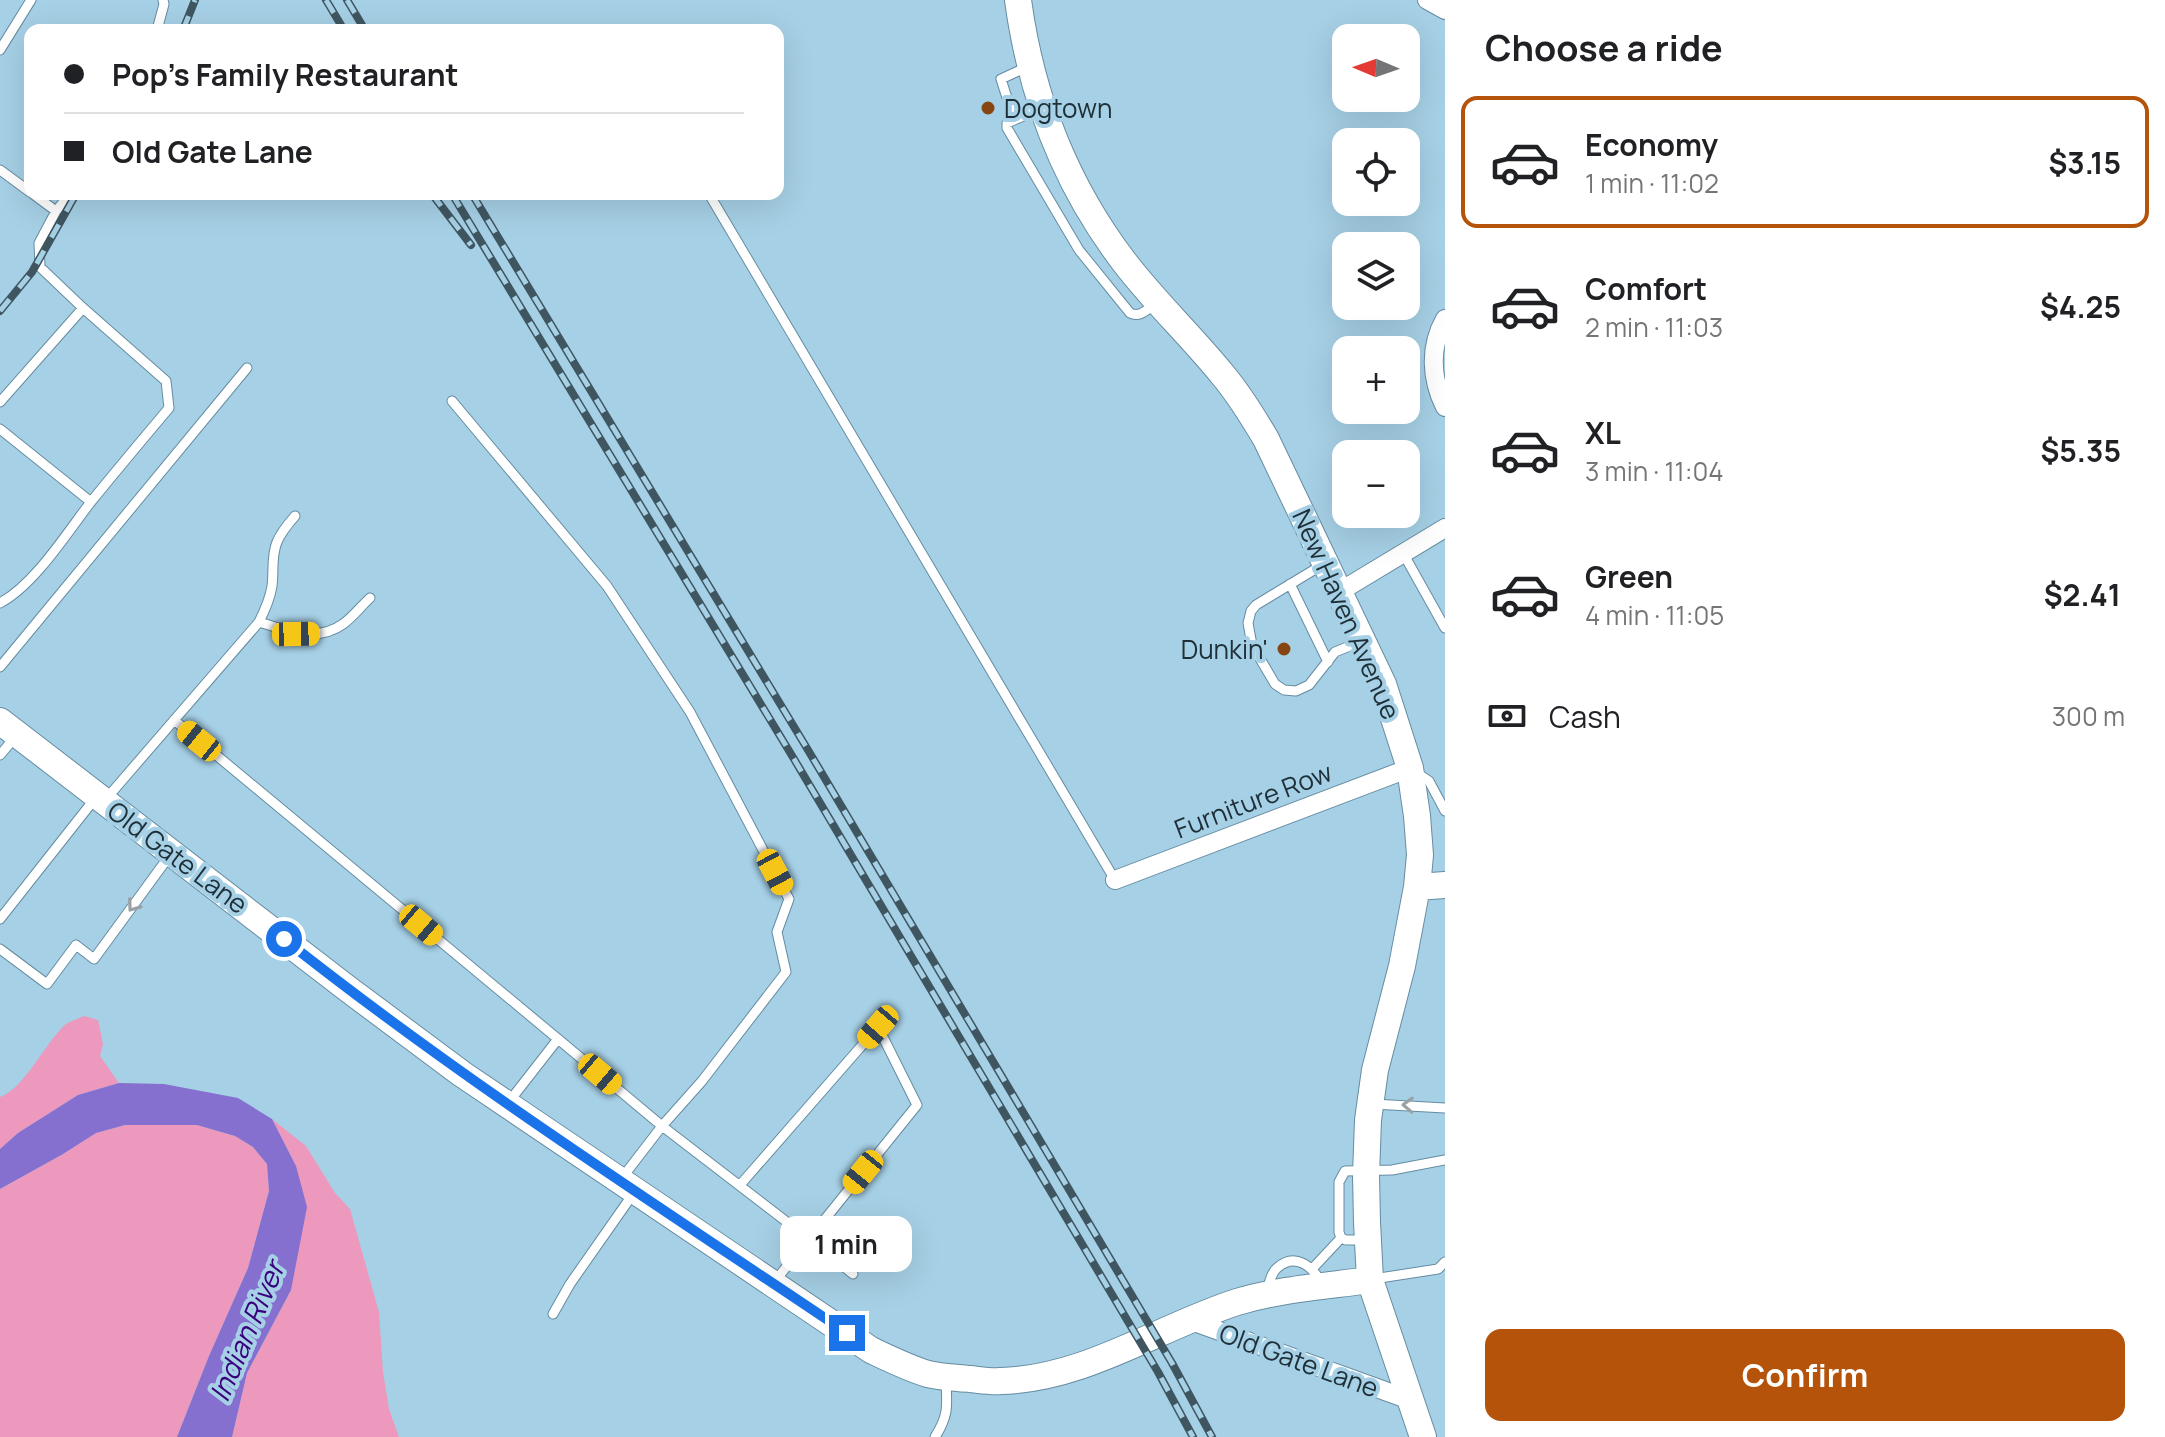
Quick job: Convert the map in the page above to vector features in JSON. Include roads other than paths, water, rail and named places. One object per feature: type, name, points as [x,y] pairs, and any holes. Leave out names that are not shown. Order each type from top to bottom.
[{"type":"main road","name":"New Haven Avenue","points":[[1018,0],[1041,109],[1067,170],[1102,231],[1157,302],[1213,363],[1266,439],[1383,684],[1410,768],[1420,855],[1402,966],[1375,1070],[1370,1104],[1366,1171],[1367,1240],[1370,1280],[1423,1437]]},
{"type":"main road","name":"Old Gate Lane","points":[[8,727],[360,999],[507,1104],[871,1350],[902,1365],[946,1377],[1000,1381],[1057,1373],[1189,1320],[1318,1277],[1370,1280]]},
{"type":"main road","points":[[1417,887],[1445,885]]},
{"type":"street","points":[[1427,0],[1445,10]]},
{"type":"street","points":[[1445,319],[1433,353],[1436,386],[1445,407]]},
{"type":"street","points":[[1339,592],[1445,528]]},
{"type":"street","name":"Furniture Row","points":[[1115,880],[1410,768]]},
{"type":"street","name":"Old Gate Lane","points":[[1189,1320],[1410,1400]]},
{"type":"lane","points":[[0,50],[31,0]]},
{"type":"lane","points":[[159,24],[163,0]]},
{"type":"lane","points":[[1014,120],[1001,79],[1030,65]]},
{"type":"lane","points":[[1041,109],[1007,123],[1007,128],[1079,250],[1130,313],[1141,314],[1157,302]]},
{"type":"lane","points":[[0,170],[24,188]]},
{"type":"lane","points":[[41,200],[56,211]]},
{"type":"lane","points":[[0,591],[4,601],[48,559],[169,408],[166,381],[40,267],[39,243],[65,200]]},
{"type":"lane","points":[[713,200],[1115,880]]},
{"type":"lane","points":[[1079,250],[1102,231]]},
{"type":"lane","points":[[0,402],[83,308]]},
{"type":"lane","points":[[0,667],[247,368]]},
{"type":"lane","points":[[452,401],[607,586],[690,712],[789,899],[777,932],[786,972],[702,1081],[662,1126],[553,1314]]},
{"type":"lane","points":[[0,429],[91,502]]},
{"type":"lane","points":[[0,919],[101,798],[259,622],[267,608],[277,542],[295,516]]},
{"type":"lane","points":[[1403,553],[1445,628]]},
{"type":"lane","points":[[1325,563],[1256,605],[1248,623],[1252,645],[1275,684],[1284,690],[1296,691],[1309,685],[1335,652],[1363,641]]},
{"type":"lane","points":[[1290,584],[1328,662]]},
{"type":"lane","points":[[259,622],[296,634],[317,634],[341,626],[370,598]]},
{"type":"lane","points":[[174,720],[662,1126],[853,1274]]},
{"type":"lane","points":[[0,755],[8,727]]},
{"type":"lane","points":[[1410,768],[1429,781],[1445,811]]},
{"type":"lane","points":[[0,949],[47,984],[76,945],[94,959],[172,852]]},
{"type":"lane","points":[[740,1185],[878,1027],[917,1105],[772,1283]]},
{"type":"lane","points":[[507,1104],[558,1039]]},
{"type":"lane","points":[[1370,1104],[1445,1108]]},
{"type":"lane","points":[[1318,1277],[1341,1238],[1341,1176],[1345,1171],[1392,1170],[1445,1160]]},
{"type":"lane","points":[[1341,1238],[1367,1240]]},
{"type":"lane","points":[[1370,1280],[1438,1269],[1445,1262]]},
{"type":"lane","points":[[935,1437],[947,1415],[946,1377]]},
{"type":"water","name":"Indian River","points":[[119,1083],[164,1084],[238,1098],[272,1119],[296,1166],[307,1207],[291,1290],[247,1373],[232,1437],[177,1437],[248,1268],[269,1191],[267,1164],[253,1147],[235,1136],[197,1125],[125,1125],[96,1133],[0,1189],[0,1149],[18,1133],[78,1095]]},
{"type":"railway","points":[[185,24],[195,0]]},
{"type":"railway","points":[[326,0],[340,24]]},
{"type":"railway","points":[[347,0],[361,24]]},
{"type":"railway","points":[[0,311],[32,272],[73,200]]},
{"type":"railway","points":[[437,200],[471,245]]},
{"type":"railway","points":[[456,200],[794,759],[1158,1372],[1193,1437]]},
{"type":"railway","points":[[476,200],[808,750],[1172,1363],[1212,1437]]},
{"type":"place","name":"Dogtown","points":[[988,108]]},
{"type":"place","name":"Dunkin'","points":[[1284,649]]}]
